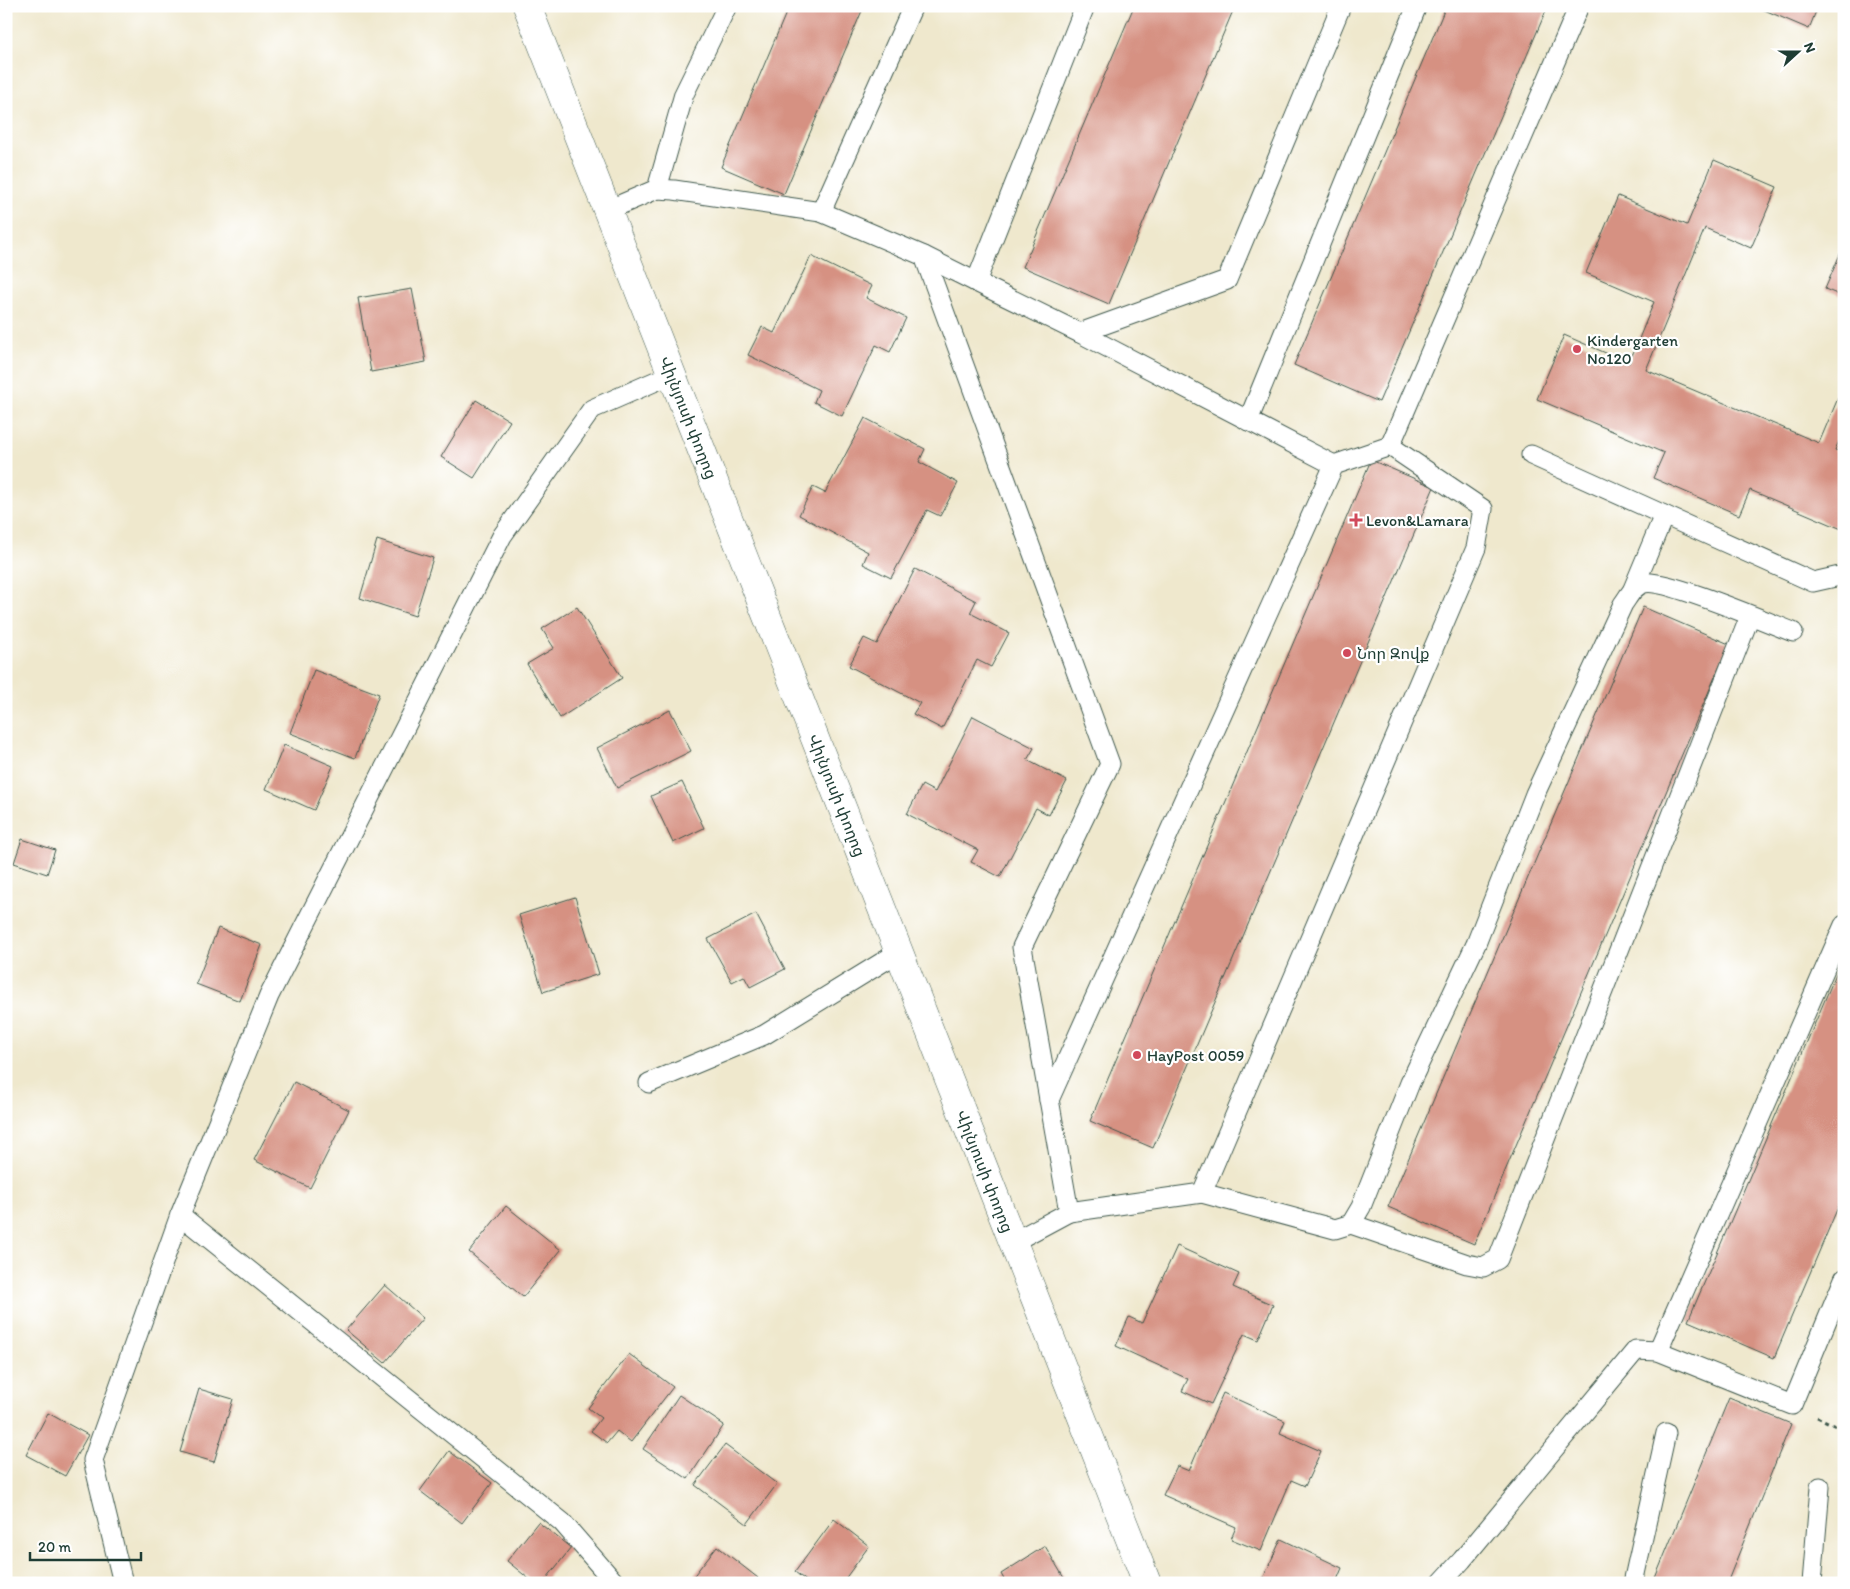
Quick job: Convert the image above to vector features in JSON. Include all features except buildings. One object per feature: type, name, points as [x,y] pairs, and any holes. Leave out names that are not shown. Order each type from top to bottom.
[{"type":"street","name":"Վիլնյուսի փողոց","points":[[527,6],[1147,1583]]},
{"type":"lane","points":[[658,189],[684,94],[727,6]]},
{"type":"lane","points":[[821,212],[913,6]]},
{"type":"lane","points":[[976,282],[1085,6]]},
{"type":"lane","points":[[1080,333],[1227,280],[1341,6]]},
{"type":"lane","points":[[1248,421],[1417,6]]},
{"type":"lane","points":[[608,210],[658,189],[821,212],[924,256],[1080,333],[1334,465],[1390,446],[1579,6]]},
{"type":"lane","points":[[924,256],[1110,764],[1022,947],[1069,1212]]},
{"type":"lane","points":[[123,1583],[93,1460],[180,1215],[269,996],[502,536],[592,409],[672,374]]},
{"type":"lane","points":[[1202,1193],[1476,548],[1483,509],[1390,446]]},
{"type":"lane","points":[[1531,455],[1813,582],[1844,574]]},
{"type":"lane","points":[[1049,1100],[1334,465]]},
{"type":"lane","points":[[1351,1224],[1361,1207],[1410,1083],[1476,944],[1534,794],[1623,604],[1633,588],[1664,515]]},
{"type":"lane","points":[[1633,588],[1645,582],[1674,587],[1793,632]]},
{"type":"lane","points":[[1013,1242],[1069,1212],[1202,1193],[1335,1228],[1351,1224],[1467,1264],[1483,1267],[1498,1259],[1750,616]]},
{"type":"lane","points":[[1658,1351],[1844,925]]},
{"type":"lane","points":[[649,1084],[764,1035],[899,952]]},
{"type":"lane","points":[[180,1215],[562,1522],[616,1583]]},
{"type":"lane","points":[[1441,1583],[1636,1350],[1658,1351],[1792,1405],[1844,1279]]},
{"type":"lane","points":[[1633,1583],[1666,1432]]},
{"type":"lane","points":[[1812,1583],[1820,1487]]},
{"type":"place","name":"Kindergarten No120","points":[[1577,349]]},
{"type":"place","name":"Levon&Lamara","points":[[1356,520]]},
{"type":"place","name":"Նոր Զովք","points":[[1347,653]]},
{"type":"place","name":"HayPost 0059","points":[[1137,1055]]}]
